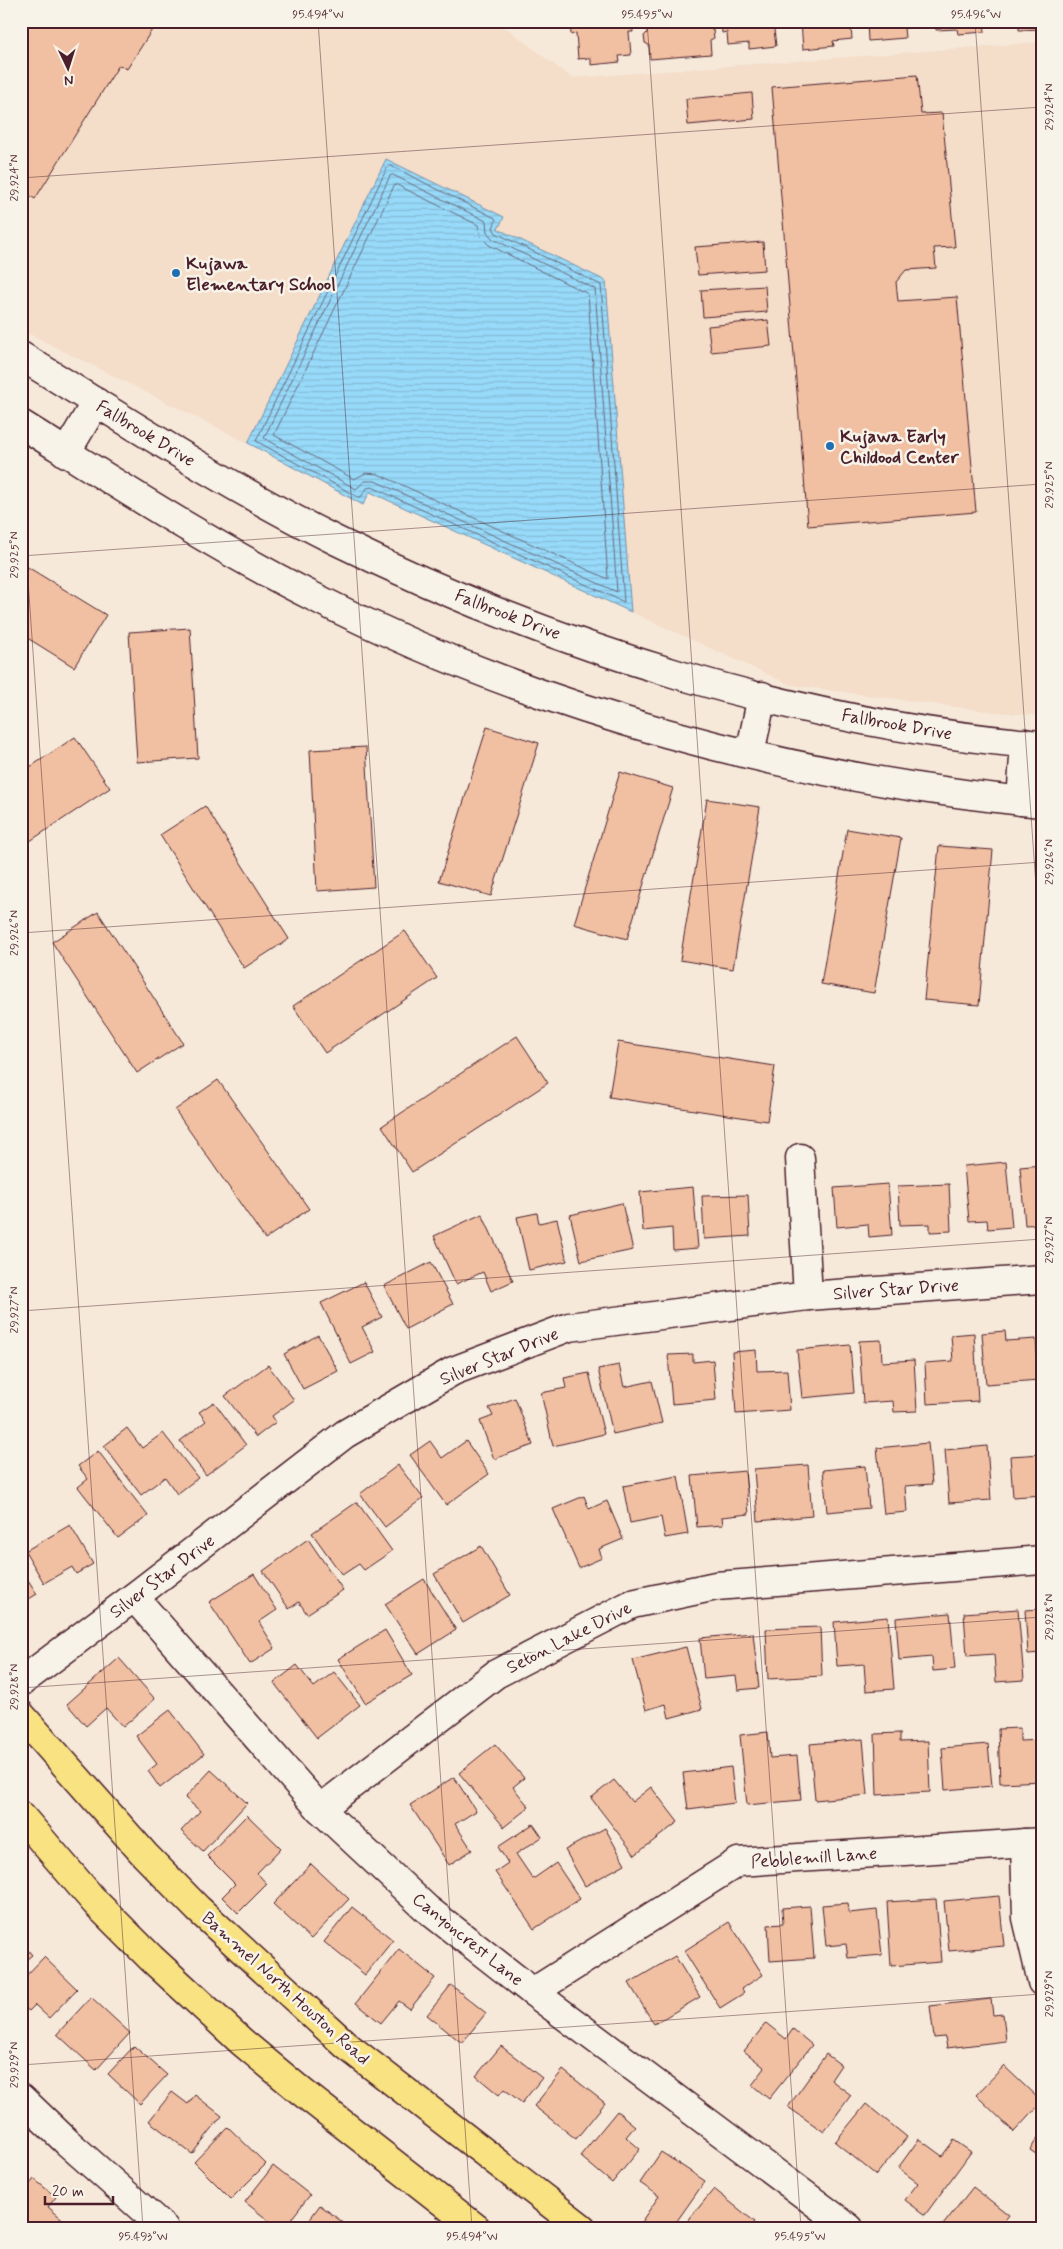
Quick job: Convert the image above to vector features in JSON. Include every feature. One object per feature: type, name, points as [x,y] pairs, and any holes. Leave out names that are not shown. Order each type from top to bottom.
[{"type":"main road","name":"Bammel North Houston Road","points":[[21,1715],[145,1856],[198,1909],[347,2046],[582,2228]]},
{"type":"main road","points":[[21,1816],[95,1902],[151,1958],[242,2042],[310,2098],[476,2228]]},
{"type":"street","name":"Fallbrook Drive","points":[[21,356],[266,503],[337,541],[410,574],[523,620],[622,656],[796,705],[960,736],[1034,744]]},
{"type":"street","points":[[66,453],[96,402]]},
{"type":"street","points":[[21,424],[241,559],[314,597],[387,631],[521,686],[608,715],[750,754],[866,779],[1032,802],[1034,744]]},
{"type":"street","points":[[750,754],[762,696]]},
{"type":"street","points":[[800,1158],[808,1296]]},
{"type":"street","name":"Silver Star Drive","points":[[21,1682],[345,1434],[453,1371],[569,1327],[808,1296],[1042,1279]]},
{"type":"street","name":"Seton Lake Drive","points":[[320,1809],[496,1674],[632,1604],[716,1586],[1042,1560]]},
{"type":"street","name":"Canyoncrest Lane","points":[[134,1597],[320,1809],[428,1908],[533,1992],[849,2228]]},
{"type":"street","points":[[1033,1842],[1027,1918],[1042,1982]]},
{"type":"street","name":"Pebblemill Lane","points":[[533,1992],[738,1862],[1033,1842]]},
{"type":"street","points":[[21,2098],[67,2142],[164,2228]]},
{"type":"shaded area","name":"Kujawa Early Childood Center","points":[[21,21],[497,21],[572,78],[1042,42],[1042,716],[986,711],[791,685],[631,612],[606,281],[497,228],[503,217],[386,159],[248,443],[21,330]]},
{"type":"water","points":[[386,159],[504,217],[498,229],[606,281],[631,612],[370,492],[363,505],[248,443]]},
{"type":"building","points":[[21,21],[149,21],[155,25],[127,69],[119,65],[35,199],[21,190]]},
{"type":"building","points":[[570,21],[632,21],[633,32],[629,32],[631,55],[619,56],[620,62],[591,65],[591,58],[578,59],[576,33],[571,35]]},
{"type":"building","points":[[646,21],[708,21],[709,27],[713,30],[714,38],[710,40],[711,54],[650,59],[649,45],[645,43],[644,36],[647,33]]},
{"type":"building","points":[[721,21],[773,21],[776,46],[749,49],[749,43],[728,45],[727,32],[722,33]]},
{"type":"building","points":[[795,21],[857,21],[857,27],[851,27],[852,39],[833,41],[834,46],[803,49],[801,22]]},
{"type":"building","points":[[867,21],[915,21],[916,27],[904,28],[905,38],[868,41]]},
{"type":"building","points":[[935,21],[984,21],[985,32],[958,34],[957,29],[936,30]]},
{"type":"building","points":[[1007,21],[1042,21],[1042,29],[1019,30],[1019,24],[1007,25]]},
{"type":"building","points":[[917,75],[921,114],[942,113],[955,247],[934,248],[936,268],[906,270],[896,282],[898,301],[957,297],[976,512],[808,526],[772,87]]},
{"type":"building","points":[[752,93],[754,119],[688,125],[686,99]]},
{"type":"building","points":[[763,242],[765,270],[698,275],[695,247]]},
{"type":"building","points":[[765,286],[767,312],[703,317],[701,290]]},
{"type":"building","points":[[768,320],[771,346],[711,352],[708,326]]},
{"type":"building","points":[[21,563],[106,615],[74,667],[21,634]]},
{"type":"building","points":[[190,628],[198,758],[137,762],[129,632]]},
{"type":"building","points":[[487,727],[539,743],[491,896],[439,881]]},
{"type":"building","points":[[75,737],[110,788],[21,847],[21,773]]},
{"type":"building","points":[[366,747],[374,887],[317,891],[310,750]]},
{"type":"building","points":[[620,772],[673,788],[627,939],[574,924]]},
{"type":"building","points":[[707,799],[760,807],[733,969],[680,960]]},
{"type":"building","points":[[205,806],[289,939],[244,968],[160,835]]},
{"type":"building","points":[[847,829],[901,838],[874,993],[821,984]]},
{"type":"building","points":[[939,846],[993,850],[979,1005],[924,1000]]},
{"type":"building","points":[[98,912],[183,1043],[137,1073],[52,942]]},
{"type":"building","points":[[405,931],[437,978],[325,1053],[293,1006]]},
{"type":"building","points":[[517,1036],[548,1083],[412,1172],[382,1126]]},
{"type":"building","points":[[618,1042],[775,1066],[767,1121],[609,1097]]},
{"type":"building","points":[[218,1080],[309,1209],[265,1239],[175,1110]]},
{"type":"building","points":[[1006,1162],[1012,1227],[988,1229],[987,1220],[969,1221],[964,1166]]},
{"type":"building","points":[[1042,1165],[1042,1224],[1025,1225],[1020,1167]]},
{"type":"building","points":[[888,1184],[892,1235],[869,1237],[868,1224],[837,1227],[834,1188]]},
{"type":"building","points":[[949,1184],[951,1231],[930,1232],[930,1224],[900,1225],[898,1186]]},
{"type":"building","points":[[693,1187],[698,1248],[673,1250],[672,1228],[643,1231],[640,1192]]},
{"type":"building","points":[[748,1195],[750,1236],[704,1239],[702,1196]]},
{"type":"building","points":[[622,1203],[633,1250],[581,1261],[570,1215]]},
{"type":"building","points":[[537,1213],[539,1223],[557,1219],[567,1261],[529,1270],[517,1217]]},
{"type":"building","points":[[482,1214],[513,1281],[491,1291],[483,1272],[456,1284],[434,1236]]},
{"type":"building","points":[[431,1262],[453,1304],[406,1329],[384,1286]]},
{"type":"building","points":[[364,1282],[382,1317],[362,1327],[375,1352],[351,1364],[321,1303]]},
{"type":"building","points":[[1005,1331],[1006,1341],[1036,1339],[1039,1380],[986,1384],[982,1333]]},
{"type":"building","points":[[974,1333],[978,1401],[927,1404],[925,1363],[953,1361],[951,1335]]},
{"type":"building","points":[[318,1335],[338,1371],[303,1389],[284,1354]]},
{"type":"building","points":[[881,1340],[882,1362],[914,1360],[917,1411],[894,1412],[893,1401],[863,1403],[859,1341]]},
{"type":"building","points":[[850,1345],[854,1393],[802,1398],[797,1350]]},
{"type":"building","points":[[756,1350],[757,1371],[787,1370],[790,1410],[736,1414],[732,1352]]},
{"type":"building","points":[[693,1354],[693,1362],[713,1360],[716,1400],[672,1404],[668,1355]]},
{"type":"building","points":[[268,1365],[294,1400],[272,1416],[276,1422],[256,1437],[225,1396]]},
{"type":"building","points":[[619,1365],[624,1387],[652,1381],[662,1423],[613,1434],[598,1369]]},
{"type":"building","points":[[589,1373],[604,1434],[553,1446],[541,1393],[566,1388],[564,1378]]},
{"type":"building","points":[[515,1398],[533,1445],[494,1459],[480,1421],[493,1416],[489,1408]]},
{"type":"building","points":[[214,1402],[246,1445],[206,1475],[180,1441],[206,1421],[199,1412]]},
{"type":"building","points":[[127,1428],[142,1448],[163,1433],[198,1478],[177,1494],[165,1477],[141,1495],[104,1446]]},
{"type":"building","points":[[430,1441],[442,1458],[466,1441],[489,1474],[446,1505],[410,1455]]},
{"type":"building","points":[[928,1443],[932,1484],[905,1486],[907,1512],[884,1514],[877,1448]]},
{"type":"building","points":[[987,1446],[991,1500],[949,1503],[945,1450]]},
{"type":"building","points":[[98,1451],[148,1516],[118,1538],[78,1487],[88,1479],[78,1466]]},
{"type":"building","points":[[1042,1454],[1042,1495],[1013,1497],[1010,1456]]},
{"type":"building","points":[[398,1465],[423,1498],[385,1527],[360,1494]]},
{"type":"building","points":[[808,1465],[812,1516],[758,1521],[754,1469]]},
{"type":"building","points":[[865,1466],[869,1508],[827,1512],[823,1470]]},
{"type":"building","points":[[745,1471],[749,1514],[722,1517],[723,1525],[697,1527],[692,1476]]},
{"type":"building","points":[[678,1476],[688,1534],[665,1538],[661,1517],[630,1523],[623,1486]]},
{"type":"building","points":[[584,1496],[589,1509],[607,1501],[623,1539],[599,1549],[602,1558],[579,1568],[553,1509]]},
{"type":"building","points":[[357,1502],[392,1551],[364,1570],[359,1564],[342,1575],[312,1533]]},
{"type":"building","points":[[70,1525],[93,1564],[76,1574],[72,1567],[44,1583],[25,1551]]},
{"type":"building","points":[[308,1539],[343,1590],[307,1614],[299,1602],[289,1609],[263,1571]]},
{"type":"building","points":[[481,1546],[510,1595],[463,1623],[434,1574]]},
{"type":"building","points":[[21,1569],[37,1594],[21,1604]]},
{"type":"building","points":[[254,1574],[277,1610],[259,1622],[275,1648],[250,1664],[209,1602]]},
{"type":"building","points":[[424,1579],[456,1630],[418,1654],[385,1604]]},
{"type":"building","points":[[1018,1609],[1024,1680],[996,1682],[994,1654],[967,1656],[964,1613]]},
{"type":"building","points":[[1042,1609],[1042,1653],[1028,1654],[1025,1610]]},
{"type":"building","points":[[950,1613],[955,1669],[933,1671],[932,1657],[899,1660],[896,1618]]},
{"type":"building","points":[[888,1617],[894,1689],[866,1691],[864,1664],[837,1666],[834,1622]]},
{"type":"building","points":[[820,1627],[822,1676],[768,1679],[766,1629]]},
{"type":"building","points":[[385,1630],[412,1675],[365,1703],[338,1659]]},
{"type":"building","points":[[753,1633],[759,1688],[738,1690],[736,1676],[704,1679],[700,1638]]},
{"type":"building","points":[[686,1647],[702,1709],[669,1718],[666,1704],[646,1710],[633,1660]]},
{"type":"building","points":[[119,1658],[155,1699],[123,1727],[106,1708],[86,1726],[67,1704]]},
{"type":"building","points":[[297,1665],[314,1687],[334,1672],[360,1705],[317,1738],[274,1683]]},
{"type":"building","points":[[170,1710],[204,1754],[160,1788],[148,1771],[157,1764],[136,1736]]},
{"type":"building","points":[[1020,1728],[1020,1741],[1042,1740],[1042,1781],[1000,1783],[998,1729]]},
{"type":"building","points":[[768,1732],[770,1758],[797,1756],[801,1800],[747,1805],[740,1735]]},
{"type":"building","points":[[900,1733],[900,1742],[928,1741],[930,1792],[877,1795],[875,1734]]},
{"type":"building","points":[[863,1739],[868,1795],[815,1800],[810,1744]]},
{"type":"building","points":[[495,1744],[524,1778],[513,1787],[529,1807],[504,1827],[459,1773]]},
{"type":"building","points":[[988,1744],[992,1786],[945,1790],[942,1748]]},
{"type":"building","points":[[731,1767],[735,1803],[688,1809],[683,1773]]},
{"type":"building","points":[[211,1770],[247,1803],[203,1851],[181,1831],[200,1811],[185,1798]]},
{"type":"building","points":[[454,1777],[476,1811],[455,1824],[472,1850],[449,1865],[410,1805]]},
{"type":"building","points":[[614,1780],[632,1802],[651,1787],[678,1822],[635,1855],[591,1798]]},
{"type":"building","points":[[247,1815],[281,1848],[257,1873],[267,1884],[238,1913],[222,1897],[235,1884],[207,1856]]},
{"type":"building","points":[[533,1824],[542,1837],[516,1854],[533,1879],[556,1863],[580,1899],[534,1929],[495,1872],[508,1863],[498,1847]]},
{"type":"building","points":[[605,1828],[625,1864],[585,1886],[565,1850]]},
{"type":"building","points":[[311,1864],[349,1899],[311,1939],[273,1904]]},
{"type":"building","points":[[999,1896],[1004,1946],[949,1951],[944,1901]]},
{"type":"building","points":[[936,1899],[941,1962],[891,1966],[887,1902]]},
{"type":"building","points":[[848,1903],[849,1913],[877,1910],[882,1955],[848,1958],[846,1944],[826,1946],[822,1905]]},
{"type":"building","points":[[810,1906],[814,1958],[770,1961],[768,1925],[783,1924],[782,1908]]},
{"type":"building","points":[[352,1907],[393,1940],[365,1975],[324,1942]]},
{"type":"building","points":[[729,1922],[763,1975],[741,1989],[744,1993],[720,2008],[684,1951]]},
{"type":"building","points":[[21,1942],[32,1955],[21,1964]]},
{"type":"building","points":[[399,1949],[435,1978],[410,2009],[399,2001],[381,2023],[356,2003]]},
{"type":"building","points":[[675,1956],[700,1997],[654,2024],[629,1983]]},
{"type":"building","points":[[44,1957],[77,1989],[49,2018],[35,2005],[29,2011],[21,2004],[21,1981]]},
{"type":"building","points":[[451,1985],[486,2013],[462,2043],[427,2015]]},
{"type":"building","points":[[91,1997],[130,2033],[96,2070],[57,2034]]},
{"type":"building","points":[[991,1999],[993,2015],[1003,2014],[1006,2041],[947,2048],[945,2037],[934,2038],[930,2006]]},
{"type":"building","points":[[766,2023],[786,2039],[793,2029],[812,2045],[769,2099],[752,2085],[765,2068],[744,2051]]},
{"type":"building","points":[[134,2046],[167,2075],[140,2104],[108,2074]]},
{"type":"building","points":[[501,2046],[542,2078],[522,2103],[504,2089],[499,2095],[476,2076]]},
{"type":"building","points":[[826,2054],[841,2065],[831,2080],[851,2095],[824,2132],[788,2107]]},
{"type":"building","points":[[1004,2066],[1042,2102],[1014,2132],[976,2095]]},
{"type":"building","points":[[563,2070],[605,2103],[576,2139],[534,2106]]},
{"type":"building","points":[[172,2092],[188,2104],[195,2095],[222,2116],[192,2154],[149,2121]]},
{"type":"building","points":[[866,2104],[907,2137],[876,2175],[835,2142]]},
{"type":"building","points":[[617,2111],[635,2126],[626,2137],[640,2149],[612,2183],[580,2156]]},
{"type":"building","points":[[228,2127],[266,2164],[231,2199],[194,2162]]},
{"type":"building","points":[[1042,2131],[1042,2158],[1030,2150]]},
{"type":"building","points":[[919,2139],[942,2156],[954,2140],[971,2152],[925,2215],[905,2200],[918,2183],[898,2168]]},
{"type":"building","points":[[661,2152],[705,2181],[672,2228],[637,2228],[659,2196],[640,2183]]},
{"type":"building","points":[[21,2165],[28,2172],[21,2179]]},
{"type":"building","points":[[273,2166],[310,2195],[284,2228],[278,2228],[245,2202]]},
{"type":"building","points":[[34,2179],[56,2197],[48,2207],[66,2222],[62,2228],[21,2228],[21,2195]]},
{"type":"building","points":[[973,2187],[1009,2215],[999,2228],[946,2228],[943,2225]]},
{"type":"building","points":[[714,2189],[755,2222],[750,2228],[692,2228],[686,2223]]},
{"type":"building","points":[[320,2205],[350,2228],[303,2228]]},
{"type":"building","points":[[84,2222],[90,2228],[79,2228]]},
{"type":"place","name":"Kujawa Elementary School","points":[[176,273]]},
{"type":"place","name":"Kujawa Early Childood Center","points":[[830,446]]}]
